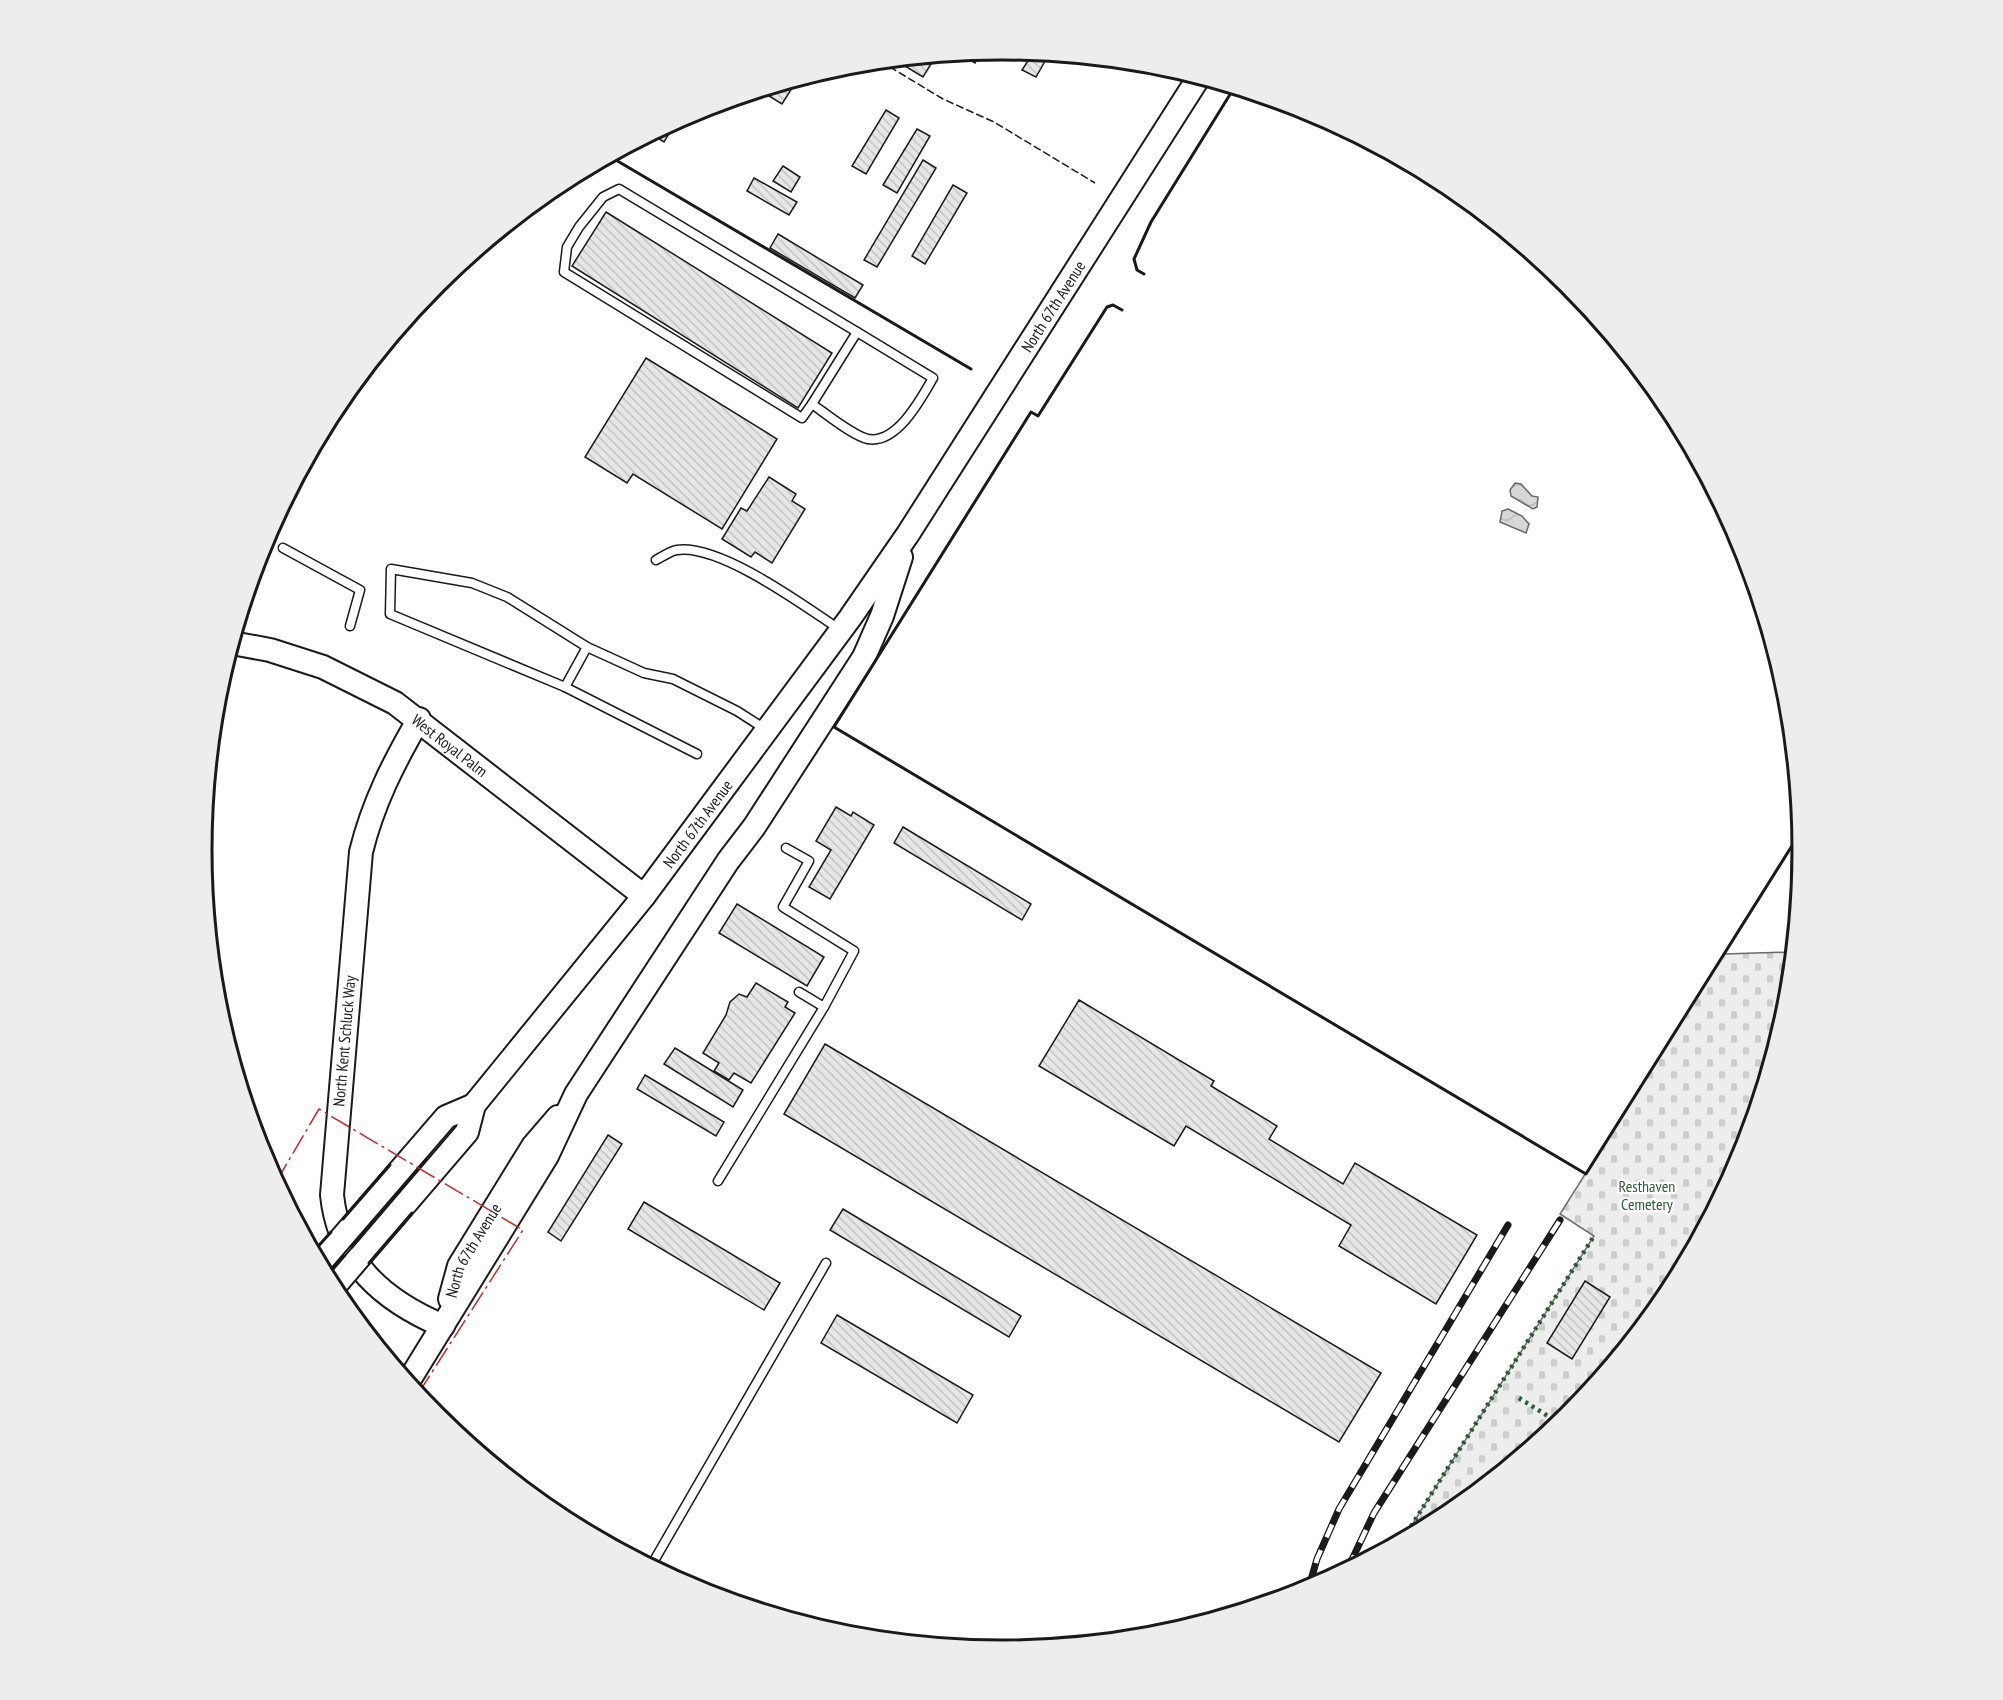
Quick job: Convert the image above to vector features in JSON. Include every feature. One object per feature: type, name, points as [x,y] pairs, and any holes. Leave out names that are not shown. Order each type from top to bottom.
[{"type":"main road","name":"North 67th Avenue","points":[[340,1280],[466,1132],[474,1105],[644,896],[842,631],[908,534],[1194,84]]},
{"type":"main road","name":"North 67th Avenue","points":[[412,1375],[547,1156],[576,1095],[864,657],[882,616],[908,534]]},
{"type":"main road","name":"West Royal Palm","points":[[239,644],[270,650],[323,667],[365,686],[419,719],[644,896]]},
{"type":"main road","name":"North Kent Schluck Way","points":[[419,719],[386,777],[372,812],[361,852],[332,1195],[335,1221],[344,1245],[356,1263],[397,1301],[423,1318],[442,1326]]},
{"type":"main road","name":"North 67th Avenue","points":[[325,1257],[446,1117],[474,1105]]},
{"type":"lane","points":[[812,404],[865,438],[877,439],[910,417],[933,378],[619,189],[603,196],[579,227],[567,248],[564,272],[802,418],[856,332]]},
{"type":"lane","points":[[283,548],[360,590],[350,626]]},
{"type":"lane","points":[[656,560],[677,550],[705,554],[765,580],[842,631]]},
{"type":"lane","points":[[697,754],[566,687],[390,614],[391,569],[472,583],[507,597],[587,647],[644,673],[673,679],[737,711],[768,731]]},
{"type":"lane","points":[[566,687],[587,647]]},
{"type":"lane","points":[[717,1180],[824,1007],[854,951],[783,907],[809,861],[786,848]]},
{"type":"lane","points":[[799,992],[824,1007]]},
{"type":"lane","points":[[654,1560],[826,1263]]},
{"type":"green space","name":"Resthaven Cemetery","points":[[1785,952],[1765,1054],[1750,1104],[1710,1199],[1686,1245],[1628,1331],[1560,1409],[1482,1477],[1413,1524],[1594,1236],[1560,1214],[1724,954]]},
{"type":"water","points":[[1515,483],[1521,484],[1532,496],[1538,497],[1537,507],[1533,509],[1511,496],[1510,490]]},
{"type":"water","points":[[1508,509],[1522,516],[1529,524],[1526,533],[1500,522],[1502,511]]},
{"type":"building","points":[[1028,61],[1045,62],[1036,77],[1022,70]]},
{"type":"building","points":[[931,64],[923,77],[905,66]]},
{"type":"building","points":[[792,89],[782,104],[769,95]]},
{"type":"building","points":[[886,110],[899,118],[866,174],[852,166]]},
{"type":"building","points":[[917,129],[930,136],[897,193],[883,185]]},
{"type":"building","points":[[669,133],[664,142],[658,138]]},
{"type":"building","points":[[923,160],[936,168],[877,267],[864,260]]},
{"type":"building","points":[[783,166],[800,177],[791,192],[773,181]]},
{"type":"building","points":[[754,178],[797,202],[789,215],[747,191]]},
{"type":"building","points":[[953,185],[967,193],[925,264],[912,256]]},
{"type":"building","points":[[606,212],[832,353],[798,408],[572,266]]},
{"type":"building","points":[[778,234],[863,285],[855,298],[770,248]]},
{"type":"building","points":[[646,358],[777,439],[722,529],[633,474],[627,483],[585,457]]},
{"type":"building","points":[[769,477],[796,494],[792,501],[805,509],[772,563],[755,552],[751,557],[722,539],[741,508],[747,511]]},
{"type":"building","points":[[836,807],[851,816],[853,812],[874,825],[830,899],[809,887],[831,850],[816,841]]},
{"type":"building","points":[[903,827],[1031,904],[1022,920],[894,843]]},
{"type":"building","points":[[737,904],[824,957],[807,986],[719,933]]},
{"type":"building","points":[[756,983],[788,1002],[785,1007],[795,1013],[751,1083],[734,1073],[729,1080],[714,1071],[719,1063],[703,1053],[726,1015],[730,1002],[739,994],[747,997]]},
{"type":"building","points":[[1079,1000],[1214,1081],[1211,1086],[1277,1126],[1269,1139],[1343,1184],[1355,1163],[1477,1235],[1436,1304],[1339,1246],[1351,1225],[1186,1126],[1174,1146],[1039,1066]]},
{"type":"building","points":[[825,1044],[1381,1373],[1339,1442],[784,1114]]},
{"type":"building","points":[[675,1048],[743,1090],[733,1107],[664,1064]]},
{"type":"building","points":[[645,1075],[724,1122],[716,1136],[637,1089]]},
{"type":"building","points":[[608,1135],[622,1144],[561,1241],[548,1232]]},
{"type":"building","points":[[644,1202],[780,1283],[764,1310],[628,1229]]},
{"type":"building","points":[[843,1209],[1021,1316],[1009,1337],[830,1230]]},
{"type":"building","points":[[1585,1281],[1610,1297],[1572,1359],[1547,1343]]},
{"type":"building","points":[[837,1315],[973,1395],[957,1423],[821,1343]]},
{"type":"railway","points":[[1353,1558],[1374,1513],[1560,1220]]},
{"type":"railway","points":[[1312,1576],[1339,1509],[1508,1225]]},
{"type":"hedge","points":[[1413,1524],[1594,1236]]},
{"type":"hedge","points":[[1519,1398],[1551,1418]]},
{"type":"fence","points":[[892,68],[943,99],[994,122],[1095,183]]},
{"type":"wall","points":[[1144,274],[1137,270],[1134,259],[1151,222],[1230,94]]},
{"type":"wall","points":[[617,161],[971,369]]},
{"type":"wall","points":[[1122,310],[1113,305],[1107,307],[1038,416],[1031,412],[834,727],[1586,1174],[1792,846]]},
{"type":"wall","points":[[352,1247],[426,1160]]},
{"type":"wall","points":[[343,1219],[390,1165]]},
{"type":"wall","points":[[369,1263],[412,1213]]},
{"type":"wall","points":[[318,1246],[331,1232]]},
{"type":"wall","points":[[333,1269],[344,1256]]},
{"type":"power","points":[[281,1173],[319,1109],[523,1230],[423,1387]]}]
